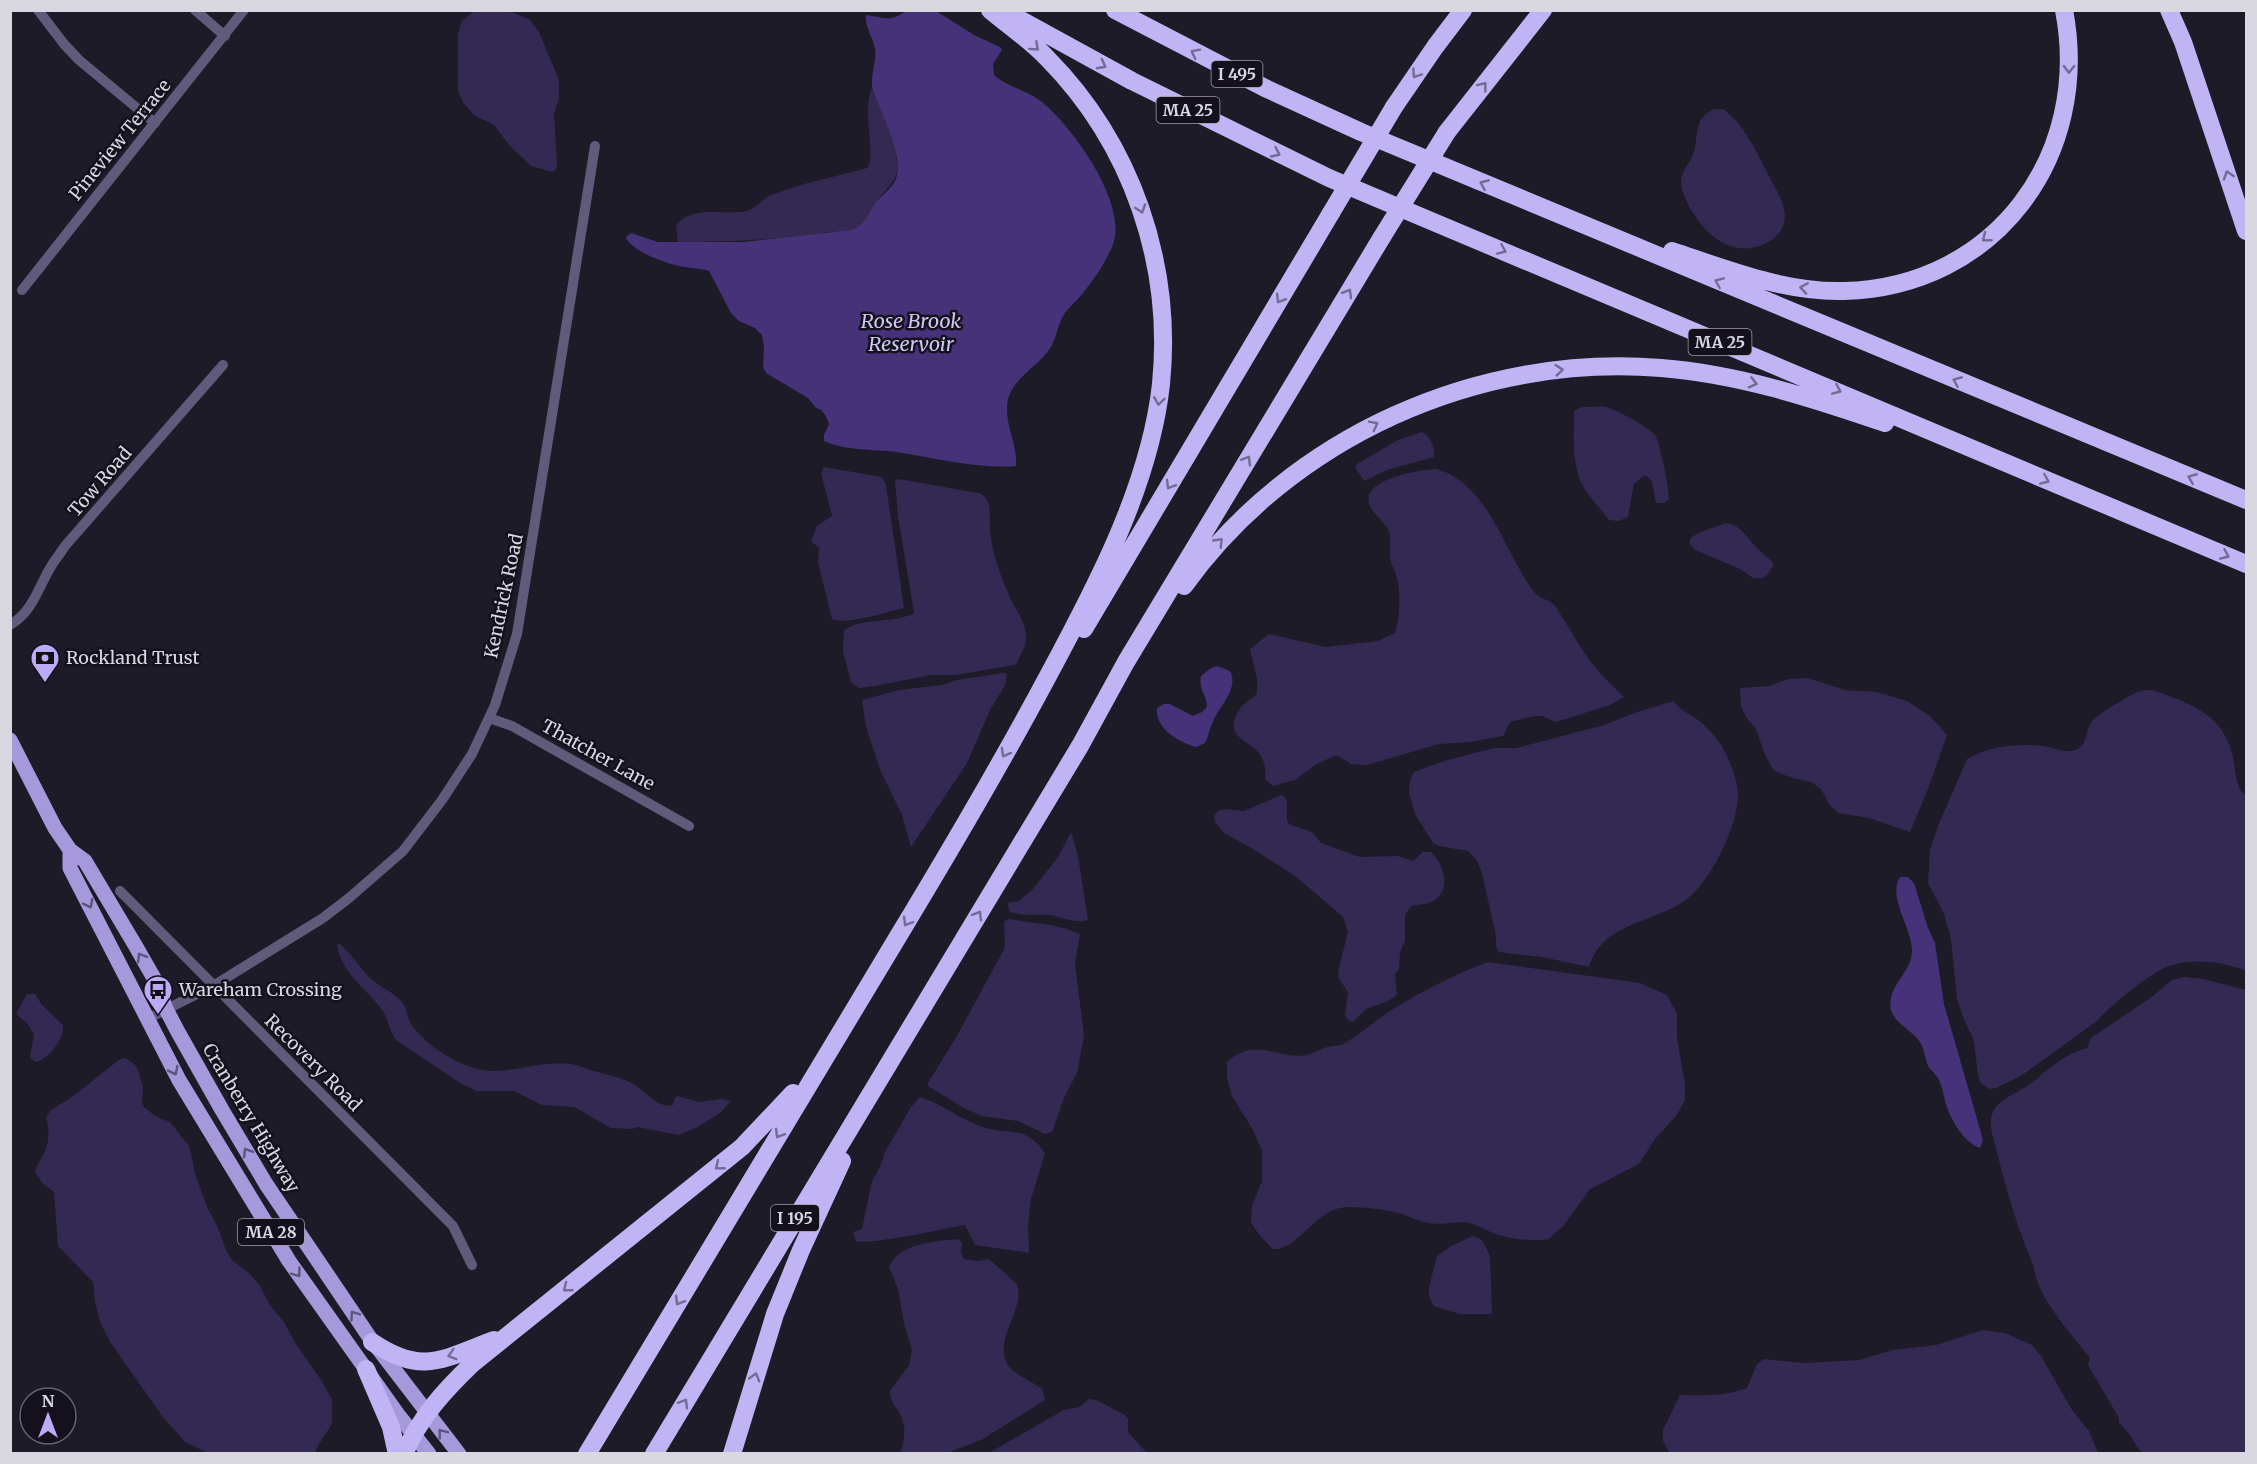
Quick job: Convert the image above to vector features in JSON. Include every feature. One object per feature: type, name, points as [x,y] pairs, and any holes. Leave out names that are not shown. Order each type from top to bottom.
[{"type":"highway","points":[[587,1454],[971,816],[1073,630],[1110,551],[1144,464],[1158,407],[1163,329],[1153,251],[1138,199],[1120,158],[1092,113],[1060,71],[1028,40],[990,10]]},
{"type":"highway","name":"MA 25","points":[[1003,10],[1141,86],[1329,178],[2247,564]]},
{"type":"highway","name":"I 495","points":[[1115,10],[1171,41],[1314,111],[1558,215]]},
{"type":"highway","points":[[1034,702],[1080,636],[1394,107],[1463,10]]},
{"type":"highway","points":[[1080,746],[1132,652],[1447,132],[1543,10]]},
{"type":"highway","points":[[1558,215],[1740,273],[1804,288],[1859,290],[1897,285],[1918,278],[1957,259],[1994,232],[2023,201],[2044,169],[2058,134],[2067,96],[2069,52],[2064,10]]},
{"type":"highway","points":[[2169,10],[2192,66],[2247,231]]},
{"type":"highway","points":[[1558,215],[2247,500]]},
{"type":"highway","points":[[1080,746],[1193,574],[1210,552],[1247,513],[1294,474],[1343,441],[1393,416],[1454,392],[1514,376],[1574,368],[1631,366],[1688,371],[1747,381],[1786,392],[1856,413],[1941,444],[1991,458]]},
{"type":"highway","name":"I 195","points":[[654,1454],[1080,746]]},
{"type":"highway","points":[[404,1454],[413,1433],[441,1394],[472,1364],[741,1147],[784,1105],[842,1030]]},
{"type":"highway","points":[[732,1454],[763,1348],[789,1280],[825,1196],[904,1040]]},
{"type":"highway","points":[[372,1342],[395,1356],[418,1363],[452,1356],[507,1336]]},
{"type":"highway","points":[[366,1369],[392,1427],[397,1454]]},
{"type":"main road","name":"Cranberry Highway","points":[[10,740],[56,828],[70,850],[85,861],[90,869],[154,980],[166,1009],[222,1110],[266,1184],[372,1342],[459,1454]]},
{"type":"main road","name":"Cranberry Highway","points":[[70,850],[70,868],[179,1080],[289,1262],[429,1454]]},
{"type":"street","points":[[38,10],[63,44],[79,60],[156,123]]},
{"type":"street","points":[[195,10],[225,36]]},
{"type":"street","name":"Pineview Terrace","points":[[22,290],[244,10]]},
{"type":"street","name":"Kendrick Road","points":[[148,1018],[213,986],[323,918],[350,898],[403,850],[472,754],[495,705],[517,634],[595,146]]},
{"type":"street","name":"Tow Road","points":[[10,625],[20,619],[32,605],[49,569],[65,546],[223,365]]},
{"type":"street","name":"Thatcher Lane","points":[[489,718],[512,726],[688,826]]},
{"type":"street","name":"Recovery Road","points":[[120,891],[453,1226],[472,1265]]},
{"type":"shaded area","points":[[476,10],[509,11],[529,19],[539,32],[559,80],[559,99],[554,113],[557,163],[556,170],[552,172],[531,166],[509,145],[494,125],[474,115],[464,104],[458,91],[458,33],[462,21]]},
{"type":"shaded area","points":[[872,88],[890,133],[898,167],[894,181],[860,225],[850,230],[791,237],[678,242],[676,225],[691,215],[746,211],[781,191],[867,168],[870,162],[868,108]]},
{"type":"shaded area","points":[[1714,109],[1723,109],[1744,131],[1783,205],[1785,217],[1780,232],[1769,242],[1753,248],[1730,246],[1709,233],[1693,213],[1683,192],[1681,178],[1695,149],[1698,126],[1706,114]]},
{"type":"shaded area","points":[[1582,407],[1611,408],[1639,423],[1655,435],[1664,466],[1669,499],[1664,503],[1656,503],[1652,482],[1647,476],[1643,476],[1634,484],[1628,517],[1619,521],[1609,520],[1589,495],[1579,477],[1574,449],[1574,411]]},
{"type":"shaded area","points":[[1422,432],[1432,443],[1434,457],[1387,470],[1364,481],[1355,467],[1357,464],[1398,440]]},
{"type":"shaded area","points":[[824,467],[882,477],[886,485],[904,608],[858,619],[832,619],[818,562],[819,548],[811,541],[817,526],[832,516],[821,473]]},
{"type":"shaded area","points":[[1436,469],[1455,477],[1470,489],[1495,523],[1525,579],[1536,594],[1555,606],[1590,660],[1624,697],[1610,705],[1556,722],[1542,716],[1534,716],[1510,722],[1503,736],[1470,742],[1439,744],[1367,765],[1351,764],[1334,756],[1315,765],[1295,780],[1273,786],[1265,779],[1265,767],[1261,756],[1236,734],[1234,728],[1234,721],[1240,709],[1257,693],[1257,679],[1250,649],[1269,634],[1326,647],[1378,641],[1395,633],[1399,596],[1398,581],[1390,559],[1390,536],[1388,529],[1370,507],[1369,495],[1374,488],[1394,477]]},
{"type":"shaded area","points":[[895,480],[979,493],[986,499],[995,558],[1026,632],[1024,647],[1014,665],[956,675],[931,675],[859,688],[851,682],[843,652],[844,631],[859,624],[914,613],[898,517]]},
{"type":"shaded area","points":[[1725,523],[1741,530],[1774,564],[1763,578],[1753,578],[1740,569],[1695,550],[1690,544],[1690,539],[1695,535]]},
{"type":"shaded area","points":[[1007,674],[1005,685],[990,710],[967,763],[911,847],[902,815],[881,772],[866,727],[862,700],[899,690],[942,685],[957,680]]},
{"type":"shaded area","points":[[1808,678],[1845,690],[1876,692],[1907,701],[1930,716],[1947,735],[1910,832],[1869,818],[1838,813],[1829,804],[1821,789],[1811,782],[1789,777],[1773,770],[1756,729],[1746,717],[1741,706],[1740,688],[1769,686],[1788,679]]},
{"type":"shaded area","points":[[2152,690],[2181,701],[2205,714],[2224,733],[2230,746],[2238,785],[2246,796],[2246,971],[2229,965],[2200,961],[2164,968],[2133,989],[2097,1021],[2021,1076],[1990,1089],[1981,1083],[1978,1076],[1974,1041],[1957,999],[1951,939],[1944,914],[1928,883],[1930,850],[1938,826],[1967,759],[1984,751],[2013,745],[2033,745],[2074,751],[2083,744],[2090,724],[2095,718],[2134,694]]},
{"type":"shaded area","points":[[1674,701],[1711,732],[1718,741],[1727,756],[1737,785],[1737,808],[1733,823],[1720,854],[1703,883],[1683,902],[1628,926],[1605,941],[1596,952],[1589,967],[1542,957],[1499,952],[1496,947],[1496,936],[1482,873],[1476,859],[1468,851],[1433,843],[1415,814],[1409,792],[1410,780],[1414,772],[1444,761],[1494,748],[1516,748],[1604,725]]},
{"type":"shaded area","points":[[1281,795],[1287,801],[1289,824],[1312,832],[1321,843],[1360,857],[1398,856],[1413,861],[1423,852],[1431,852],[1442,869],[1444,882],[1440,895],[1430,902],[1411,906],[1405,915],[1405,941],[1400,952],[1399,969],[1395,974],[1397,995],[1386,1002],[1366,1009],[1353,1022],[1345,1015],[1348,992],[1339,979],[1338,972],[1348,932],[1343,917],[1295,876],[1224,833],[1215,822],[1214,816],[1218,811],[1223,809],[1244,811]]},
{"type":"shaded area","points":[[1071,832],[1078,856],[1088,920],[1074,921],[1049,915],[1010,912],[1007,903],[1019,901],[1032,890],[1058,857]]},
{"type":"shaded area","points":[[1008,919],[1050,925],[1080,934],[1075,964],[1084,1036],[1077,1073],[1064,1098],[1052,1132],[1045,1134],[1018,1121],[982,1116],[928,1086],[1005,947],[1004,922]]},
{"type":"shaded area","points":[[340,944],[370,978],[403,1003],[411,1024],[424,1038],[439,1051],[465,1065],[487,1071],[500,1071],[557,1063],[570,1064],[625,1080],[663,1105],[673,1105],[678,1096],[698,1102],[721,1099],[731,1101],[720,1113],[696,1128],[678,1135],[638,1127],[611,1128],[574,1107],[542,1105],[514,1091],[477,1091],[460,1083],[396,1040],[382,1010],[349,973],[340,955],[337,945]]},
{"type":"shaded area","points":[[1488,962],[1640,983],[1667,995],[1677,1014],[1677,1039],[1685,1084],[1685,1100],[1676,1116],[1655,1139],[1639,1164],[1590,1189],[1564,1225],[1549,1239],[1511,1238],[1469,1223],[1433,1224],[1402,1214],[1372,1208],[1347,1207],[1325,1214],[1290,1244],[1273,1249],[1251,1223],[1252,1206],[1262,1181],[1262,1151],[1253,1130],[1232,1096],[1227,1078],[1227,1062],[1249,1050],[1300,1056],[1341,1045],[1414,997]]},
{"type":"shaded area","points":[[2184,977],[2203,979],[2246,990],[2246,1453],[2142,1453],[2126,1429],[2119,1423],[2119,1418],[2088,1365],[2090,1358],[2056,1315],[2041,1290],[2013,1211],[1991,1128],[1991,1117],[2001,1102],[2028,1086],[2065,1057],[2087,1048],[2091,1038],[2153,996],[2172,980]]},
{"type":"shaded area","points":[[27,994],[35,994],[42,1005],[63,1025],[61,1036],[55,1047],[36,1062],[30,1058],[34,1034],[27,1023],[16,1014]]},
{"type":"shaded area","points":[[125,1058],[138,1070],[143,1088],[143,1106],[155,1116],[170,1122],[189,1146],[196,1177],[208,1209],[232,1260],[250,1274],[260,1286],[332,1400],[332,1424],[315,1453],[208,1453],[185,1442],[163,1417],[110,1342],[100,1322],[93,1282],[58,1246],[54,1192],[43,1184],[35,1172],[48,1140],[46,1117],[51,1110],[72,1097],[120,1059]]},
{"type":"shaded area","points":[[920,1097],[983,1127],[1016,1132],[1030,1137],[1045,1153],[1031,1199],[1028,1225],[1029,1253],[975,1245],[965,1225],[891,1239],[856,1241],[853,1232],[862,1229],[872,1181],[885,1152],[911,1107]]},
{"type":"shaded area","points":[[1473,1236],[1482,1240],[1490,1256],[1492,1314],[1460,1314],[1434,1306],[1429,1296],[1437,1256],[1451,1246]]},
{"type":"shaded area","points":[[959,1239],[962,1243],[961,1252],[964,1259],[977,1261],[989,1259],[1017,1284],[1019,1294],[1006,1335],[1004,1355],[1008,1365],[1014,1371],[1042,1389],[1045,1400],[981,1440],[947,1453],[900,1453],[904,1427],[890,1391],[909,1365],[912,1350],[904,1324],[898,1289],[889,1267],[894,1259],[909,1248],[929,1242]]},
{"type":"shaded area","points":[[1983,1330],[2005,1333],[2032,1345],[2041,1356],[2072,1410],[2089,1431],[2098,1453],[1670,1454],[1663,1441],[1663,1430],[1680,1395],[1722,1394],[1747,1388],[1757,1364],[1764,1359],[1802,1363],[1859,1360],[1893,1350],[1936,1345]]},
{"type":"shaded area","points":[[1089,1399],[1096,1400],[1125,1415],[1128,1419],[1128,1432],[1147,1453],[989,1453],[1064,1410],[1079,1407]]},
{"type":"water","name":"Rose Brook Reservoir","points":[[906,11],[936,11],[974,35],[1000,47],[1002,50],[993,64],[994,75],[1038,99],[1066,126],[1094,166],[1113,210],[1116,230],[1112,247],[1105,261],[1088,287],[1065,313],[1046,354],[1011,391],[1007,416],[1015,449],[1016,466],[971,464],[897,452],[850,448],[824,441],[829,424],[826,416],[808,398],[766,373],[763,367],[762,335],[755,328],[739,321],[731,313],[709,271],[661,261],[635,248],[626,237],[631,233],[658,242],[744,242],[851,230],[859,226],[877,201],[894,183],[898,169],[891,134],[873,90],[875,49],[866,23],[866,15],[891,18]]},
{"type":"water","points":[[1217,666],[1230,671],[1231,690],[1214,719],[1205,743],[1196,747],[1169,734],[1157,716],[1157,708],[1170,704],[1193,716],[1202,712],[1207,707],[1201,676]]},
{"type":"water","points":[[1900,877],[1908,877],[1914,883],[1935,943],[1944,1004],[1983,1140],[1980,1148],[1964,1137],[1952,1119],[1940,1083],[1928,1066],[1921,1043],[1898,1021],[1891,1010],[1892,994],[1908,966],[1912,951],[1896,894]]},
{"type":"place","name":"Rockland Trust","points":[[45,684]]},
{"type":"place","name":"Wareham Crossing","points":[[158,1016]]}]
